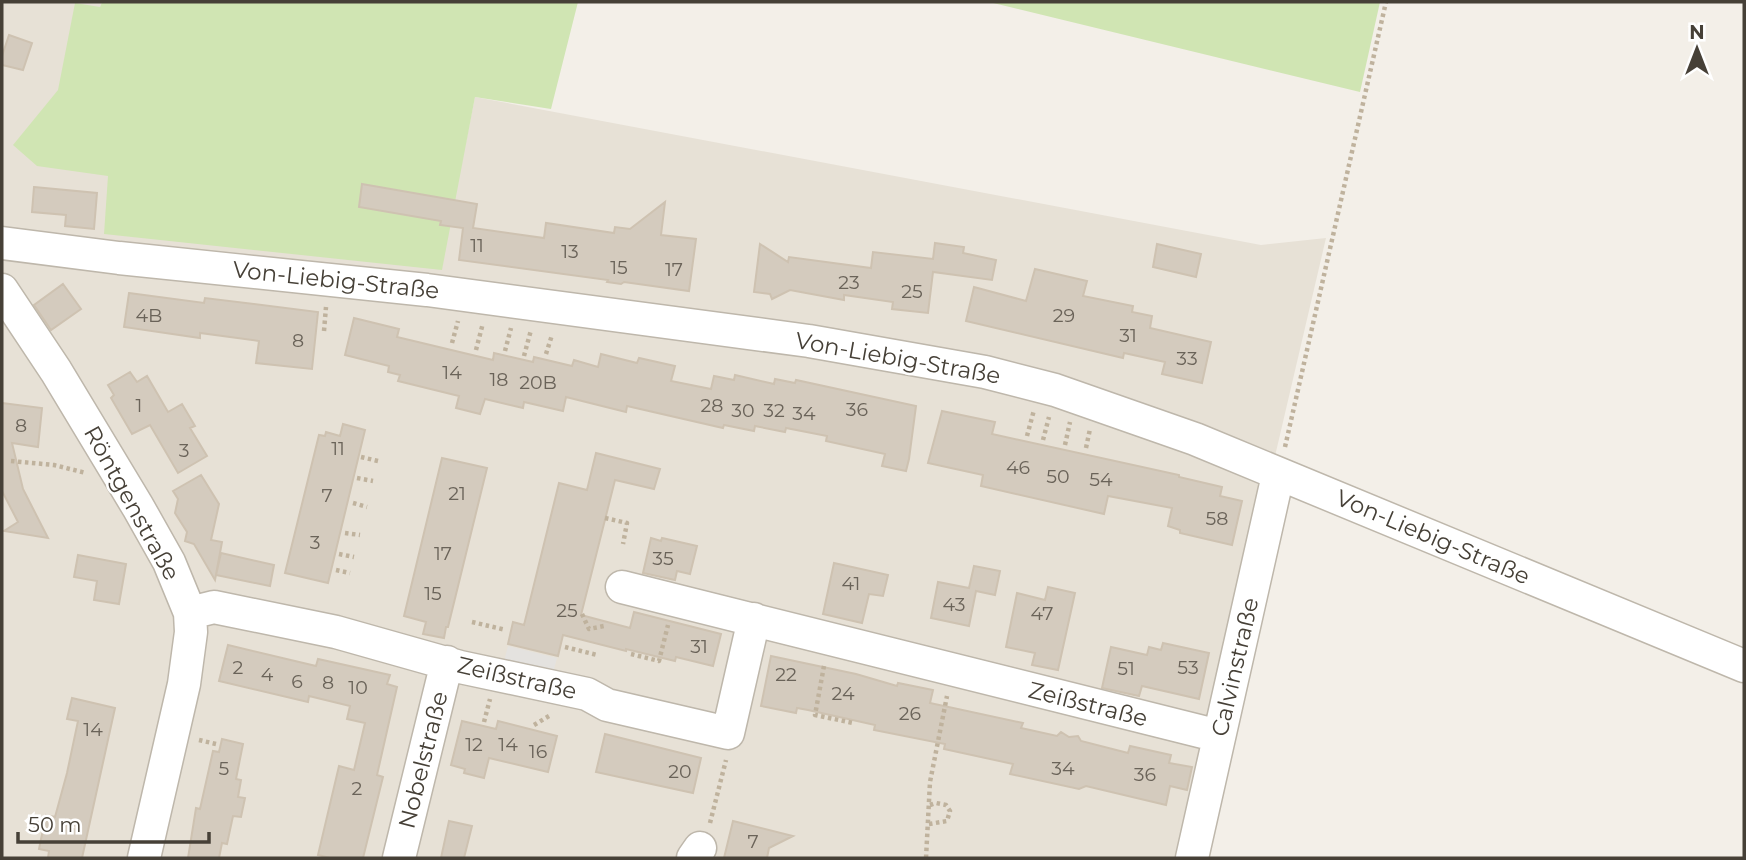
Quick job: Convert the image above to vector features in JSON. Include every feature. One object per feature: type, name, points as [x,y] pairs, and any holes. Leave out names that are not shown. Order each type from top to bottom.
[{"type":"street","name":"Von-Liebig-Straße","points":[[2,243],[427,290],[809,341],[985,372],[1055,390],[1195,439],[1744,666]]},
{"type":"street","name":"Röntgenstraße","points":[[2,290],[56,371],[138,507],[169,562],[190,613],[191,632],[184,684],[144,858]]},
{"type":"street","name":"Calvinstraße","points":[[1192,858],[1278,475]]},
{"type":"street","name":"Zeißstraße","points":[[622,587],[1219,736]]},
{"type":"street","name":"Zeißstraße","points":[[190,613],[214,607],[336,632],[447,662],[587,694],[607,705],[729,733]]},
{"type":"street","points":[[729,733],[754,619]]},
{"type":"street","name":"Nobelstraße","points":[[400,858],[447,662]]},
{"type":"path","points":[[1278,475],[1386,2]]},
{"type":"path","points":[[361,457],[378,461]]},
{"type":"path","points":[[11,461],[54,465],[85,473],[91,478]]},
{"type":"path","points":[[357,478],[373,481]]},
{"type":"path","points":[[353,503],[367,507]]},
{"type":"path","points":[[605,518],[627,523],[623,544]]},
{"type":"path","points":[[345,533],[359,536]]},
{"type":"path","points":[[339,554],[354,558]]},
{"type":"path","points":[[336,570],[350,573]]},
{"type":"path","points":[[631,654],[659,661],[675,600]]},
{"type":"path","points":[[582,614],[589,629],[604,626]]},
{"type":"path","points":[[472,622],[506,630]]},
{"type":"path","points":[[829,638],[815,715],[853,723]]},
{"type":"path","points":[[565,647],[597,655]]},
{"type":"path","points":[[926,858],[930,782],[953,668]]},
{"type":"path","points":[[696,853],[705,845],[731,738],[729,733]]},
{"type":"path","points":[[929,824],[944,823],[950,816],[946,804],[930,805]]},
{"type":"shaded area","points":[[2,2],[102,2],[100,7],[455,196],[475,97],[1261,245],[1326,238],[1181,858],[2,858]]},
{"type":"shaded area","points":[[508,646],[557,658],[552,677],[503,665]]},
{"type":"green space","points":[[102,2],[578,2],[551,109],[475,97],[442,270],[104,234],[108,176],[37,166],[13,145],[58,90],[75,3],[100,7]]},
{"type":"green space","points":[[989,2],[1380,2],[1360,92]]},
{"type":"building","points":[[9,35],[32,43],[23,70],[2,65]]},
{"type":"building","points":[[362,184],[477,204],[473,228],[544,238],[546,223],[614,233],[615,227],[630,229],[665,202],[661,235],[696,239],[689,291],[624,282],[621,284],[459,260],[463,228],[440,225],[441,221],[359,207]]},
{"type":"building","points":[[34,187],[97,193],[94,229],[65,226],[66,215],[32,212]]},
{"type":"building","points":[[935,243],[964,247],[963,253],[996,260],[992,280],[933,272],[928,313],[892,309],[893,302],[844,295],[844,300],[790,290],[772,299],[770,294],[754,292],[760,244],[788,262],[789,257],[871,268],[873,252],[933,259]]},
{"type":"building","points":[[1157,244],[1201,254],[1196,277],[1153,267]]},
{"type":"building","points":[[1035,269],[1087,281],[1083,296],[1133,306],[1132,312],[1152,316],[1150,328],[1211,342],[1202,383],[1162,374],[1165,362],[1124,353],[1123,358],[966,321],[974,287],[1026,301]]},
{"type":"building","points":[[63,284],[81,309],[51,330],[34,305]]},
{"type":"building","points":[[129,293],[204,303],[205,298],[318,312],[312,369],[256,363],[259,341],[200,333],[200,338],[124,327]]},
{"type":"building","points":[[354,318],[399,329],[397,337],[493,360],[494,353],[533,362],[534,357],[572,366],[574,360],[598,367],[601,354],[637,363],[639,358],[675,366],[671,381],[711,389],[714,376],[734,380],[735,375],[774,384],[775,379],[795,383],[796,380],[916,406],[906,471],[882,466],[885,454],[826,441],[827,436],[786,428],[785,432],[755,426],[754,431],[724,425],[723,428],[627,406],[626,412],[566,397],[563,411],[524,402],[523,408],[485,399],[480,414],[456,408],[459,396],[398,381],[400,375],[388,372],[389,366],[345,355]]},
{"type":"building","points":[[130,372],[137,382],[147,376],[168,412],[182,404],[195,426],[190,428],[207,456],[178,473],[150,425],[132,434],[111,398],[114,395],[108,385]]},
{"type":"building","points":[[2,403],[42,408],[38,447],[12,443],[23,489],[48,538],[4,531],[18,522],[2,491]]},
{"type":"building","points":[[942,411],[995,422],[992,434],[1222,487],[1220,496],[1242,501],[1232,545],[1180,533],[1180,530],[1168,526],[1172,508],[1108,496],[1104,514],[981,486],[983,475],[928,463]]},
{"type":"building","points":[[343,424],[365,430],[328,583],[285,573],[319,435],[325,436],[326,432],[340,436]]},
{"type":"building","points":[[596,453],[660,469],[654,489],[615,480],[581,615],[630,628],[634,612],[721,634],[713,666],[676,657],[675,661],[626,651],[563,635],[558,656],[508,644],[513,622],[524,625],[559,483],[587,490]]},
{"type":"building","points":[[442,458],[487,468],[444,638],[423,634],[426,622],[404,616]]},
{"type":"building","points":[[201,475],[219,504],[211,540],[222,542],[215,580],[194,544],[185,541],[187,532],[175,513],[178,499],[173,491]]},
{"type":"building","points":[[651,538],[697,546],[690,574],[677,571],[675,580],[643,573]]},
{"type":"building","points":[[221,553],[274,565],[270,586],[216,575]]},
{"type":"building","points":[[78,555],[126,564],[119,604],[94,600],[97,581],[74,577]]},
{"type":"building","points":[[834,563],[888,575],[883,596],[869,594],[862,623],[823,614]]},
{"type":"building","points":[[974,566],[1000,571],[995,595],[976,591],[969,626],[931,618],[938,582],[969,588]]},
{"type":"building","points":[[1048,587],[1075,593],[1058,670],[1032,665],[1035,653],[1006,647],[1017,593],[1045,600]]},
{"type":"building","points":[[1163,643],[1209,653],[1199,699],[1142,686],[1139,696],[1102,688],[1111,647],[1147,655],[1149,647],[1161,650]]},
{"type":"building","points":[[228,645],[316,666],[318,659],[390,675],[387,684],[397,687],[377,775],[383,777],[363,858],[330,858],[318,855],[339,766],[354,770],[365,723],[347,719],[350,706],[309,696],[308,702],[219,681]]},
{"type":"building","points":[[771,656],[856,674],[897,686],[898,683],[933,690],[930,703],[1023,723],[1021,728],[1057,736],[1061,732],[1069,737],[1078,736],[1081,741],[1128,753],[1130,746],[1171,755],[1169,763],[1192,767],[1187,790],[1170,786],[1166,805],[1086,786],[1079,789],[1010,774],[1013,764],[944,749],[945,744],[874,730],[875,725],[797,708],[796,713],[761,706]]},
{"type":"building","points":[[72,698],[115,708],[82,858],[48,858],[49,851],[39,849],[46,815],[55,817],[67,773],[78,721],[67,719]]},
{"type":"building","points":[[462,721],[496,729],[498,721],[557,736],[548,772],[489,758],[484,778],[464,773],[465,769],[451,765]]},
{"type":"building","points":[[605,734],[701,758],[693,793],[596,772]]},
{"type":"building","points":[[222,739],[243,744],[236,779],[241,780],[238,797],[245,798],[241,817],[233,816],[227,844],[222,843],[219,858],[188,858],[196,808],[200,809],[213,751],[219,752]]},
{"type":"building","points":[[449,821],[472,826],[464,858],[441,858]]},
{"type":"building","points":[[733,821],[793,836],[769,848],[767,858],[724,858]]}]
